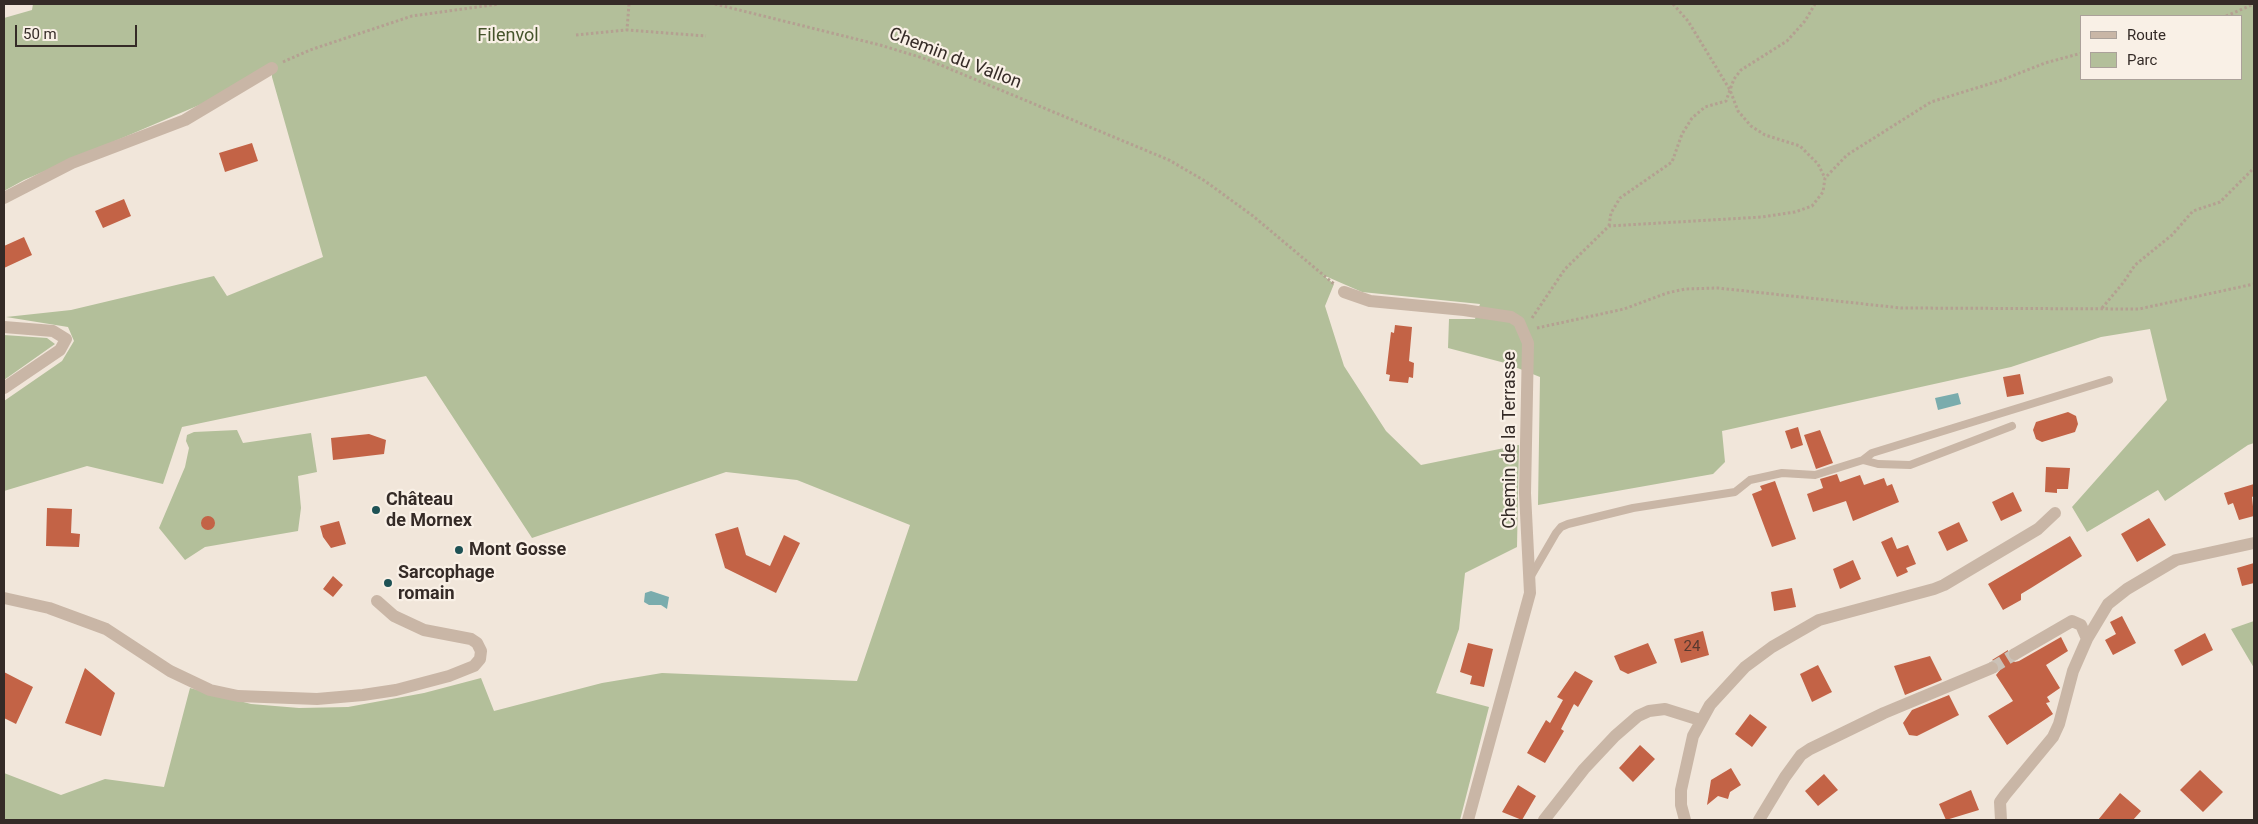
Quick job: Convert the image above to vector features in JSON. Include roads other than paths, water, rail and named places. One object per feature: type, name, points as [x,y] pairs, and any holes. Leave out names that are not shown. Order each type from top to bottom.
[{"type":"street","points":[[4,198],[72,163],[185,120],[272,68]]},
{"type":"street","name":"Chemin de la Terrasse","points":[[1344,292],[1370,301],[1464,310],[1511,317],[1519,322],[1528,343],[1525,493],[1530,578],[1527,608],[1502,691],[1468,820]]},
{"type":"street","points":[[4,327],[53,331],[66,339],[60,350],[4,388]]},
{"type":"street","points":[[1685,820],[1681,805],[1681,790],[1691,745],[1700,720],[1733,678],[1772,647],[1818,620],[1934,589],[2038,529],[2055,513]]},
{"type":"street","points":[[2001,820],[2000,802],[2053,737],[2059,724],[2067,688],[2086,638],[2100,615],[2116,596],[2172,563],[2190,556],[2207,555],[2254,543]]},
{"type":"street","points":[[4,598],[49,608],[106,629],[170,671],[210,690],[238,696],[317,699],[396,690],[449,676],[474,666],[480,659],[481,651],[477,643],[471,639],[424,630],[394,616],[377,601]]},
{"type":"street","points":[[2016,654],[2072,621],[2081,625],[2086,638]]},
{"type":"street","points":[[1759,820],[1770,798],[1801,755],[1827,739],[1992,668]]},
{"type":"street","points":[[1544,820],[1584,769],[1615,736],[1638,716],[1648,711],[1665,709],[1700,720]]},
{"type":"lane","points":[[1530,578],[1550,541],[1561,527],[1568,524],[1633,508],[1734,492],[1750,480],[1782,473],[1815,475],[1863,460],[1872,453],[2109,380]]},
{"type":"lane","points":[[1863,460],[1878,464],[1910,465],[2012,426]]},
{"type":"water","points":[[1958,393],[1961,404],[1938,410],[1935,398]]},
{"type":"water","points":[[651,591],[669,597],[667,609],[661,605],[649,605],[644,602],[645,593]]},
{"type":"tunnel","points":[[1992,668],[2015,654]]},
{"type":"place","name":"Château de Mornex","points":[[376,510]]},
{"type":"place","name":"Mont Gosse","points":[[459,550]]},
{"type":"place","name":"Sarcophage romain","points":[[388,583]]},
{"type":"park label","name":"Filenvol","points":[[508,36]]}]
